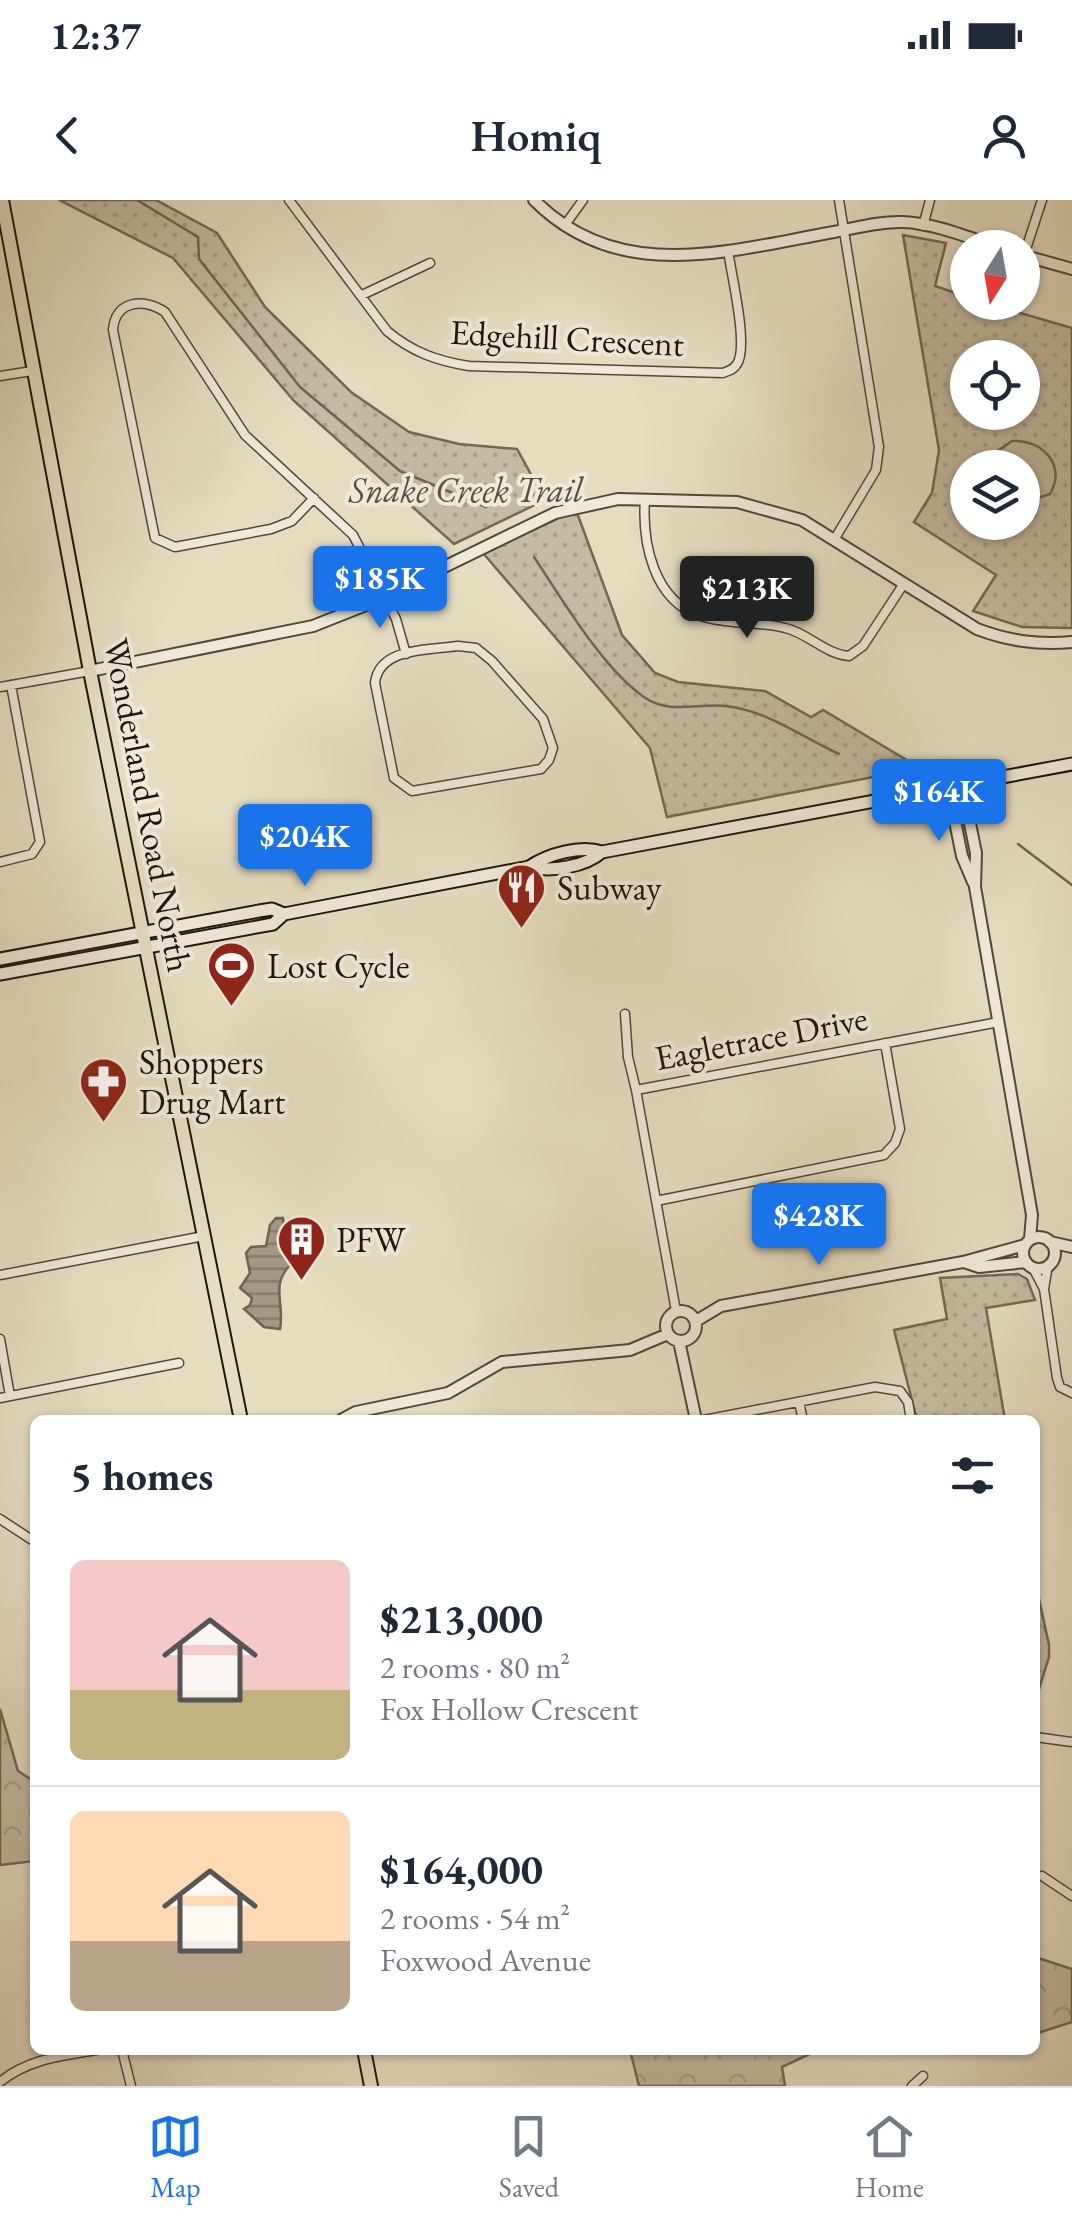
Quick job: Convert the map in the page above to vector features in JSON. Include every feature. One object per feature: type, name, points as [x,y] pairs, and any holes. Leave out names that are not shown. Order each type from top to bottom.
[{"type":"main road","name":"Wonderland Road North","points":[[2,200],[90,670],[241,1415]]},
{"type":"main road","points":[[0,974],[273,924],[284,914],[529,866],[544,870],[593,860],[602,852],[1072,764]]},
{"type":"main road","points":[[0,959],[272,909],[284,914]]},
{"type":"main road","points":[[365,2055],[371,2086]]},
{"type":"street","name":"Edgehill Crescent","points":[[289,200],[387,331],[429,358],[452,363],[723,373],[739,361],[742,343],[728,250]]},
{"type":"street","points":[[534,200],[566,225],[608,246],[646,255],[683,258],[904,222],[950,234]]},
{"type":"street","points":[[566,225],[583,200]]},
{"type":"street","points":[[834,540],[876,470],[879,447],[839,200]]},
{"type":"street","points":[[922,226],[930,200]]},
{"type":"street","points":[[1032,230],[1042,200]]},
{"type":"street","points":[[1040,260],[1072,270]]},
{"type":"street","points":[[362,295],[430,263]]},
{"type":"street","points":[[314,498],[292,521],[272,529],[175,547],[155,538],[113,330],[115,317],[122,308],[143,302],[165,312],[241,431],[314,498],[352,534],[396,620],[406,654]]},
{"type":"street","points":[[0,376],[32,372]]},
{"type":"street","points":[[645,499],[644,534],[655,572],[673,599],[699,616],[790,629],[835,654],[848,656],[863,646],[903,585]]},
{"type":"street","points":[[0,687],[313,626],[555,513],[600,500],[737,502],[802,520],[953,616],[1006,640],[1072,642]]},
{"type":"street","points":[[458,646],[482,651],[543,719],[552,742],[549,760],[540,769],[422,792],[404,788],[394,778],[376,674],[383,663],[406,654],[458,646]]},
{"type":"street","points":[[0,862],[32,854],[40,842],[11,685]]},
{"type":"street","points":[[962,784],[976,853],[975,887],[1032,1214],[1027,1242],[1030,1265],[1044,1290],[1057,1378],[1060,1387],[1072,1393]]},
{"type":"street","points":[[948,788],[962,856],[975,887]]},
{"type":"street","points":[[625,1014],[628,1057],[636,1090]]},
{"type":"street","name":"Eagletrace Drive","points":[[676,1311],[636,1090],[1000,1022]]},
{"type":"street","points":[[656,1202],[884,1156],[900,1129],[885,1043]]},
{"type":"street","points":[[1032,1214],[1054,1250],[1044,1290]]},
{"type":"street","points":[[0,1275],[204,1236]]},
{"type":"street","points":[[696,1320],[721,1306],[963,1262],[1027,1242],[1047,1240],[1072,1248]]},
{"type":"street","points":[[963,1262],[979,1268],[1030,1265],[1051,1262],[1072,1248]]},
{"type":"street","points":[[668,1334],[667,1318],[676,1311],[688,1312],[696,1320],[696,1327],[691,1338],[679,1341]]},
{"type":"street","points":[[668,1334],[679,1341],[695,1415]]},
{"type":"street","points":[[350,1415],[448,1393],[502,1362],[630,1350],[668,1334]]},
{"type":"street","points":[[0,1339],[5,1397],[179,1363]]},
{"type":"street","points":[[730,1415],[876,1388],[896,1389],[908,1402],[911,1415]]},
{"type":"street","points":[[799,1402],[801,1415]]},
{"type":"street","points":[[0,1519],[30,1539]]},
{"type":"street","points":[[1040,1738],[1072,1742]]},
{"type":"street","points":[[1042,1876],[1072,1896]]},
{"type":"street","points":[[0,2082],[13,2071],[39,2060],[68,2055]]},
{"type":"street","points":[[123,2055],[131,2086]]},
{"type":"street","points":[[912,2086],[923,2076]]},
{"type":"green space","name":"Snake Creek Trail","points":[[59,200],[156,200],[217,233],[265,307],[351,392],[409,432],[459,444],[517,449],[545,500],[454,544],[294,401],[173,258]]},
{"type":"green space","points":[[903,235],[946,243],[935,286],[950,291],[950,320],[1040,319],[1072,328],[1072,628],[1022,627],[973,611],[996,575],[914,522],[932,493],[939,450]]},
{"type":"green space","points":[[1012,441],[1042,449],[1055,473],[1050,494],[1040,497],[1040,450],[999,450]]},
{"type":"green space","points":[[576,510],[622,635],[655,673],[678,682],[765,691],[811,717],[823,710],[920,768],[667,817],[650,748],[483,553]]},
{"type":"green space","points":[[1018,1274],[1027,1279],[1035,1300],[986,1308],[1004,1415],[916,1415],[894,1330],[947,1319],[940,1278]]},
{"type":"green space","points":[[1040,1604],[1049,1645],[1040,1686]]},
{"type":"green space","points":[[0,1709],[18,1771],[30,1779],[30,1862],[0,1865]]},
{"type":"green space","points":[[1040,1959],[1072,1969],[1072,2022],[1040,2032]]},
{"type":"green space","points":[[631,2055],[807,2055],[782,2067],[785,2086],[639,2086]]},
{"type":"shaded area","points":[[276,1218],[283,1218],[290,1265],[279,1288],[280,1329],[264,1327],[244,1309],[252,1298],[240,1288],[250,1273],[246,1253],[251,1247],[266,1246],[270,1225]]},
{"type":"waterway","points":[[137,200],[198,237],[199,259],[300,387],[400,471],[486,507]]},
{"type":"waterway","points":[[534,557],[613,669],[644,697],[663,706],[741,709],[770,719],[839,754]]},
{"type":"waterway","points":[[1018,844],[1072,885]]},
{"type":"place","name":"Subway","points":[[522,930]]},
{"type":"place","name":"Lost Cycle","points":[[232,1008]]},
{"type":"place","name":"Shoppers Drug Mart","points":[[104,1124]]},
{"type":"place","name":"PFW","points":[[301,1282]]}]
